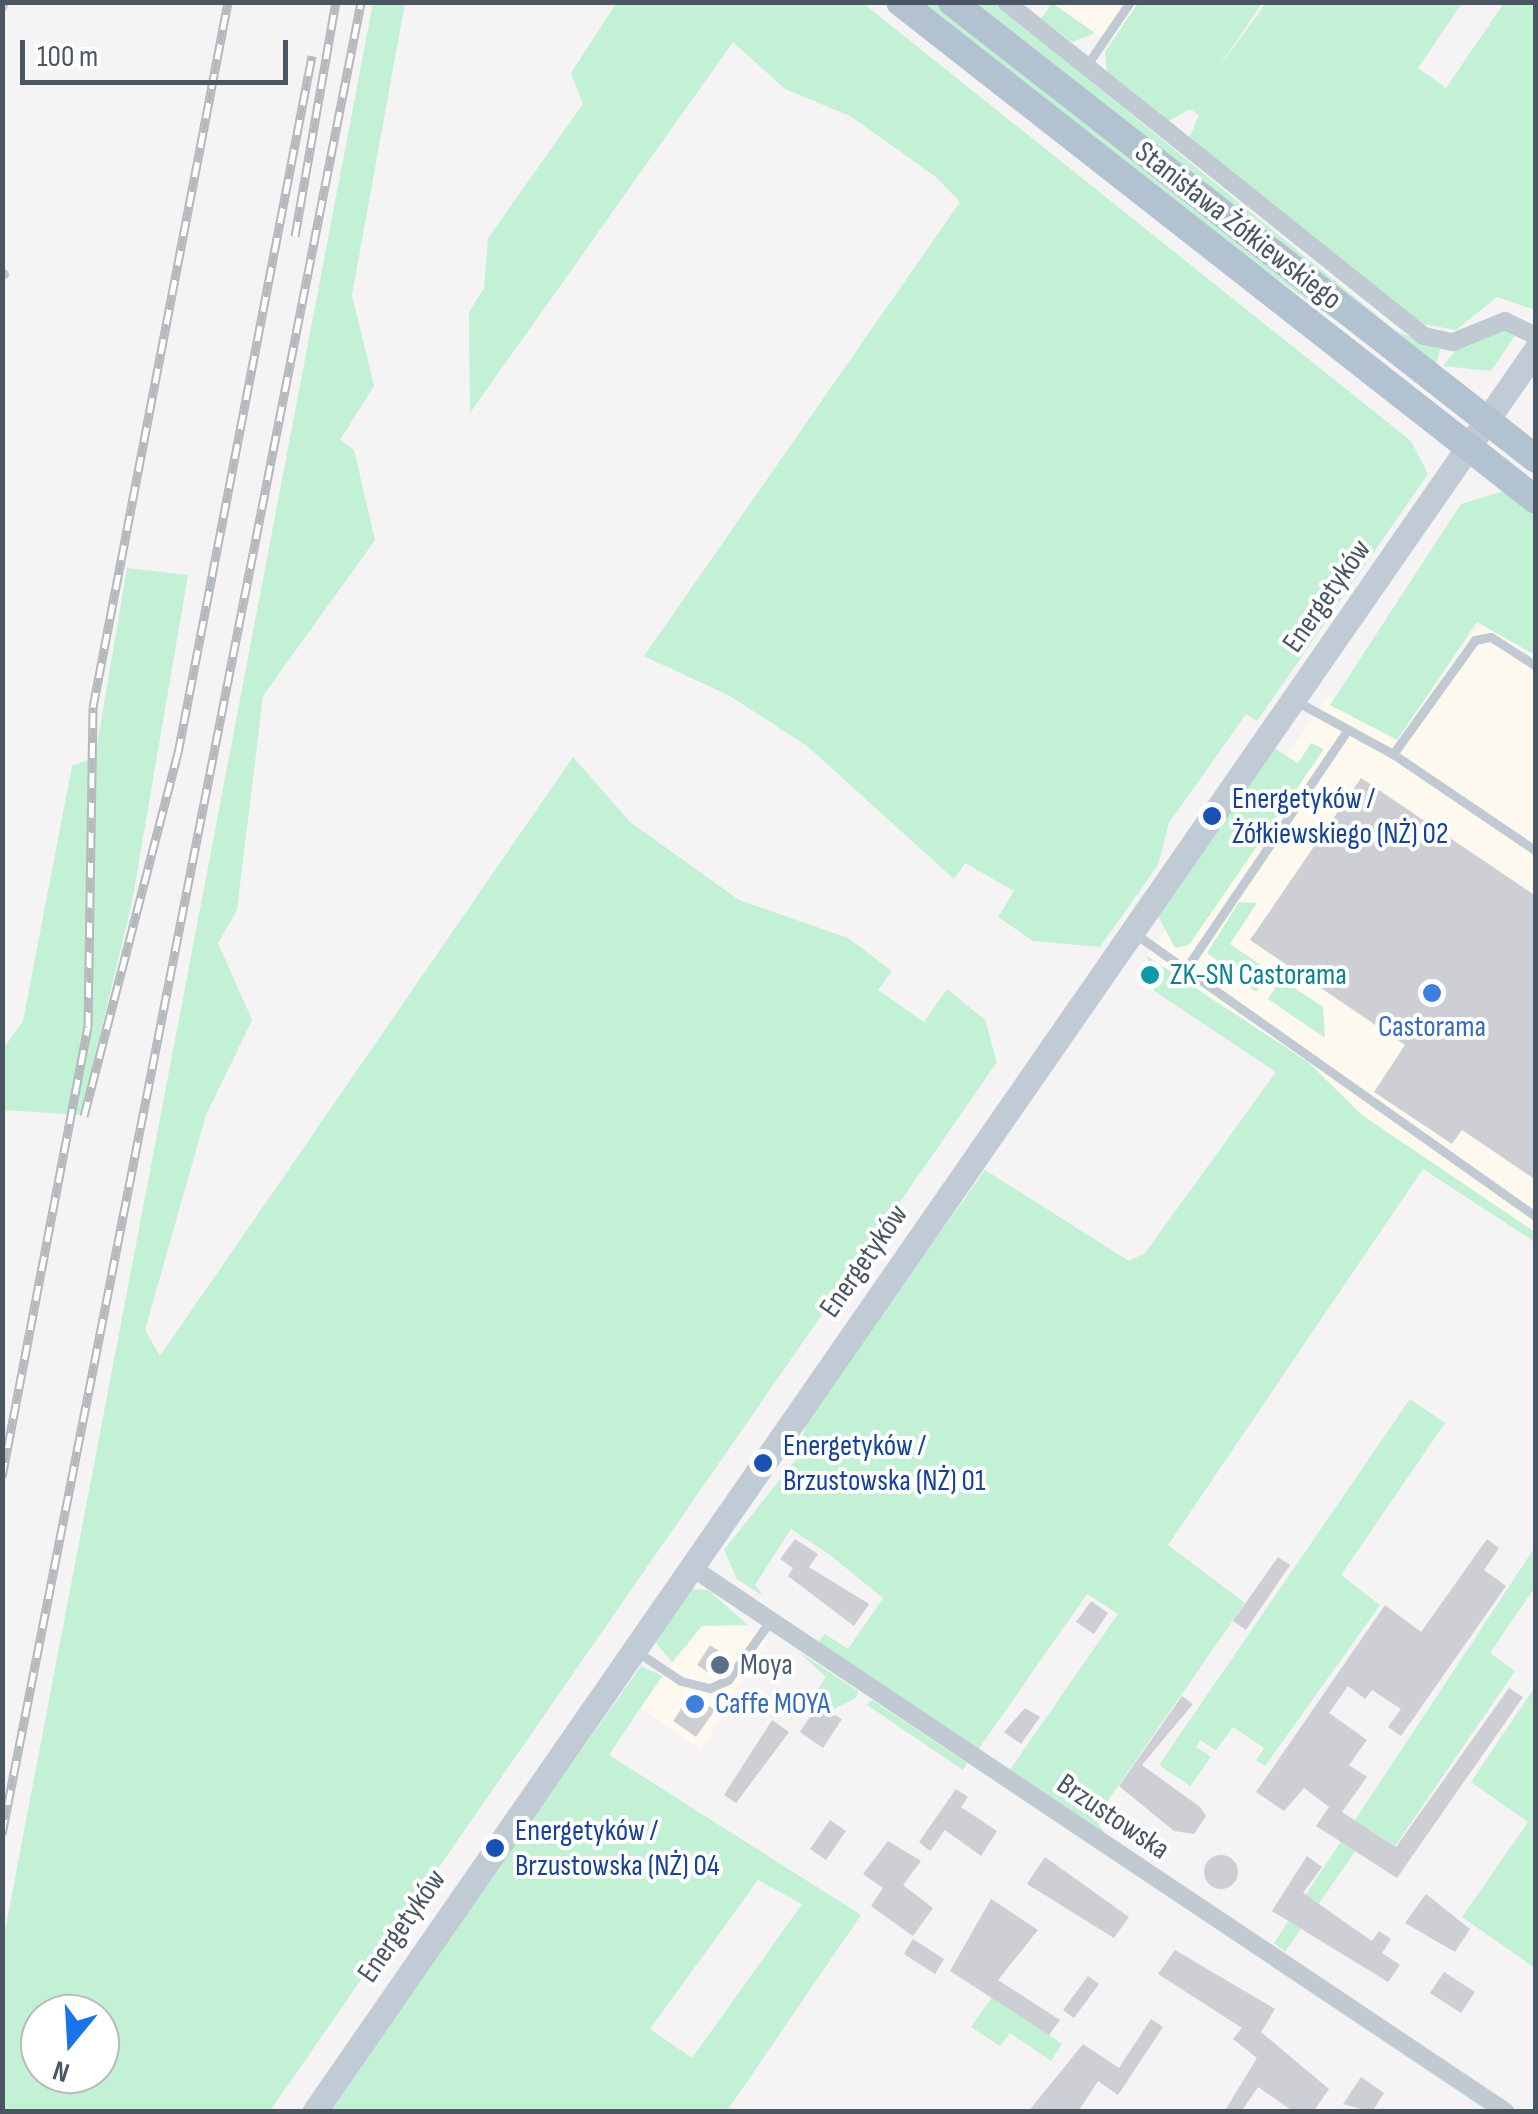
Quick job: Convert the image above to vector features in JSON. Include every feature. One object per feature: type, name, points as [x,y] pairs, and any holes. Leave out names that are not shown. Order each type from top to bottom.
[{"type":"main road","name":"Stanisława Żółkiewskiego","points":[[900,2],[1536,500]]},
{"type":"main road","name":"Stanisława Żółkiewskiego","points":[[952,2],[1536,460]]},
{"type":"main road","name":"Energetyków","points":[[314,2112],[1536,349]]},
{"type":"street","points":[[1006,2],[1424,336],[1453,342],[1512,321],[1536,336]]},
{"type":"street","name":"Brzustowska","points":[[691,1567],[1506,2112]]},
{"type":"lane","points":[[1086,66],[1130,2]]},
{"type":"lane","points":[[1393,754],[1476,640],[1491,637],[1536,666]]},
{"type":"lane","points":[[1294,700],[1345,734],[1393,754],[1536,850]]},
{"type":"lane","points":[[1186,967],[1345,734]]},
{"type":"lane","points":[[1132,932],[1536,1217]]},
{"type":"lane","points":[[634,1649],[680,1681],[710,1688],[728,1680],[770,1620]]},
{"type":"shaded area","points":[[1051,3],[1138,3],[1110,43]]},
{"type":"shaded area","points":[[1483,620],[1535,655],[1535,1242],[1154,991],[1147,956],[1329,695],[1397,739]]},
{"type":"shaded area","points":[[719,1622],[769,1638],[701,1750],[640,1708],[702,1626]]},
{"type":"green space","points":[[617,2],[863,3],[1411,441],[1428,474],[1257,721],[1246,714],[1169,823],[1158,865],[1100,947],[1033,941],[998,917],[1014,891],[965,863],[954,879],[807,746],[730,696],[644,656],[960,202],[936,177],[850,116],[785,89],[733,42],[470,413],[469,312],[484,288],[488,238],[583,104],[571,73]]},
{"type":"green space","points":[[373,3],[405,3],[352,295],[374,386],[340,440],[354,450],[375,540],[263,696],[237,910],[218,943],[252,1020],[206,1115],[145,1330],[160,1356],[573,757],[630,822],[739,900],[848,938],[892,971],[878,990],[924,1022],[947,989],[985,1020],[997,1062],[270,2111],[3,2111],[3,1941]]},
{"type":"green space","points":[[916,3],[936,3],[1422,382],[1221,239]]},
{"type":"green space","points":[[971,3],[995,3],[1396,331],[1440,349],[1435,368]]},
{"type":"green space","points":[[1052,3],[1095,33],[1072,42],[1041,19]]},
{"type":"green space","points":[[1138,3],[1262,3],[1215,73],[1266,3],[1462,3],[1418,68],[1446,88],[1504,3],[1535,3],[1535,310],[1497,297],[1456,330],[1417,323],[1189,138],[1199,115],[1190,109],[1169,121],[1107,71],[1105,52]]},
{"type":"green space","points":[[1504,330],[1518,331],[1491,371],[1443,366],[1457,349]]},
{"type":"green space","points":[[1507,490],[1535,512],[1535,655],[1477,622],[1397,740],[1330,705],[1461,504]]},
{"type":"green space","points":[[127,568],[188,575],[132,902],[81,1115],[3,1110],[3,1049],[23,1021],[72,766],[95,757]]},
{"type":"green space","points":[[1311,743],[1324,749],[1189,945],[1175,948],[1158,916],[1274,748],[1298,763]]},
{"type":"green space","points":[[1239,902],[1257,903],[1230,944],[1270,971],[1256,992],[1207,953]]},
{"type":"green space","points":[[1147,956],[1308,1062],[1362,1115],[1535,1232],[1535,1242],[1423,1169],[1168,1545],[1245,1603],[1095,1819],[1105,1834],[1009,1771],[1118,1614],[1087,1594],[978,1750],[817,1643],[825,1634],[848,1649],[883,1598],[830,1555],[791,1529],[755,1585],[763,1596],[737,1579],[724,1550],[797,1458],[808,1416],[985,1170],[1129,1261],[1145,1253],[1276,1072],[1154,991]]},
{"type":"green space","points":[[1281,979],[1323,1007],[1325,1038],[1268,999]]},
{"type":"green space","points":[[1410,1399],[1445,1423],[1341,1575],[1380,1605],[1265,1766],[1256,1761],[1264,1748],[1233,1727],[1216,1750],[1200,1740],[1196,1747],[1211,1757],[1190,1786],[1159,1765]]},
{"type":"green space","points":[[1535,1547],[1535,1587],[1490,1653],[1515,1671],[1395,1846],[1370,1830],[1285,1952],[1274,1943]]},
{"type":"green space","points":[[690,1589],[708,1590],[748,1625],[702,1626],[672,1662],[654,1641]]},
{"type":"green space","points":[[799,1652],[858,1691],[856,1698],[830,1711],[811,1699],[826,1677]]},
{"type":"green space","points":[[641,1666],[662,1676],[609,1755],[861,1915],[727,2111],[325,2112]],"holes":[[[758,1880],[802,1904],[692,2058],[650,2029]]]},
{"type":"green space","points":[[1535,1687],[1536,1968],[1462,1917],[1528,1822],[1471,1782]]},
{"type":"green space","points":[[872,1700],[967,1763],[963,1770],[867,1705]]},
{"type":"green space","points":[[993,1996],[1062,2044],[1051,2061],[1010,2033],[1000,2046],[971,2027]]},
{"type":"building","name":"Castorama","points":[[1361,778],[1536,896],[1536,1180],[1462,1130],[1452,1144],[1374,1092],[1405,1045],[1250,940]]},
{"type":"building","points":[[795,1539],[818,1554],[809,1567],[869,1604],[854,1626],[788,1576],[793,1568],[780,1559]]},
{"type":"building","points":[[1487,1539],[1499,1548],[1484,1570],[1506,1586],[1401,1736],[1388,1727],[1401,1709],[1372,1690],[1365,1699],[1348,1686],[1329,1713],[1367,1740],[1349,1765],[1367,1777],[1342,1812],[1396,1847],[1509,1688],[1523,1697],[1397,1878],[1316,1826],[1329,1807],[1304,1788],[1284,1811],[1256,1792],[1385,1605],[1421,1632]]},
{"type":"building","points":[[1278,1557],[1290,1565],[1246,1630],[1233,1621]]},
{"type":"building","points":[[1091,1601],[1108,1613],[1094,1634],[1076,1622]]},
{"type":"building","points":[[710,1645],[732,1660],[715,1677],[697,1665]]},
{"type":"building","points":[[691,1694],[715,1710],[696,1737],[673,1721]]},
{"type":"building","points":[[1182,1696],[1193,1704],[1142,1765],[1200,1807],[1206,1816],[1194,1834],[1174,1831],[1119,1786]]},
{"type":"building","points":[[817,1706],[842,1719],[823,1748],[800,1732]]},
{"type":"building","points":[[1025,1708],[1040,1717],[1021,1744],[1004,1732]]},
{"type":"building","points":[[772,1720],[789,1732],[736,1803],[724,1795]]},
{"type":"building","points":[[956,1789],[968,1797],[961,1807],[997,1831],[981,1856],[945,1830],[930,1851],[919,1842]]},
{"type":"building","points":[[830,1820],[846,1831],[826,1860],[810,1849]]},
{"type":"building","points":[[888,1841],[921,1861],[903,1885],[933,1908],[913,1936],[871,1906],[883,1888],[863,1874]]},
{"type":"building","points":[[1221,1855],[1233,1860],[1238,1872],[1233,1884],[1221,1889],[1209,1884],[1204,1872],[1209,1860]]},
{"type":"building","points":[[1307,1856],[1322,1867],[1303,1893],[1372,1941],[1379,1931],[1391,1939],[1382,1953],[1400,1965],[1388,1982],[1272,1911]]},
{"type":"building","points":[[1045,1857],[1129,1917],[1114,1938],[1027,1884]]},
{"type":"building","points":[[1426,1894],[1470,1929],[1455,1952],[1405,1923]]},
{"type":"building","points":[[991,1899],[1038,1930],[998,1980],[1060,2020],[1049,2035],[950,1971]]},
{"type":"building","points":[[913,1939],[944,1959],[935,1974],[904,1954]]},
{"type":"building","points":[[1175,1950],[1275,2009],[1261,2032],[1329,2089],[1313,2112],[1294,2112],[1258,2087],[1241,2112],[1224,2112],[1257,2058],[1233,2039],[1242,2028],[1158,1974]]},
{"type":"building","points":[[1444,1972],[1475,1992],[1461,2013],[1430,1993]]},
{"type":"building","points":[[1088,1976],[1099,1984],[1074,2018],[1063,2010]]},
{"type":"building","points":[[1151,2019],[1163,2027],[1118,2095],[1098,2081],[1078,2112],[1028,2112],[1083,2044],[1119,2068]]},
{"type":"building","points":[[1361,2077],[1384,2093],[1372,2112],[1343,2104]]},
{"type":"railway","points":[[2,1477],[88,1027],[93,707],[228,2]]},
{"type":"railway","points":[[295,236],[336,2]]},
{"type":"railway","points":[[2,1834],[361,2]]},
{"type":"railway","points":[[84,1116],[178,753],[312,56]]},
{"type":"place","name":"Energetyków / Żółkiewskiego (NŻ) 02","points":[[1212,816]]},
{"type":"place","name":"ZK-SN Castorama","points":[[1150,975]]},
{"type":"place","name":"Castorama","points":[[1432,993]]},
{"type":"place","name":"Energetyków / Brzustowska (NŻ) 01","points":[[763,1463]]},
{"type":"place","name":"Moya","points":[[720,1665]]},
{"type":"place","name":"Caffe MOYA","points":[[695,1704]]},
{"type":"place","name":"Energetyków / Brzustowska (NŻ) 04","points":[[495,1848]]}]
